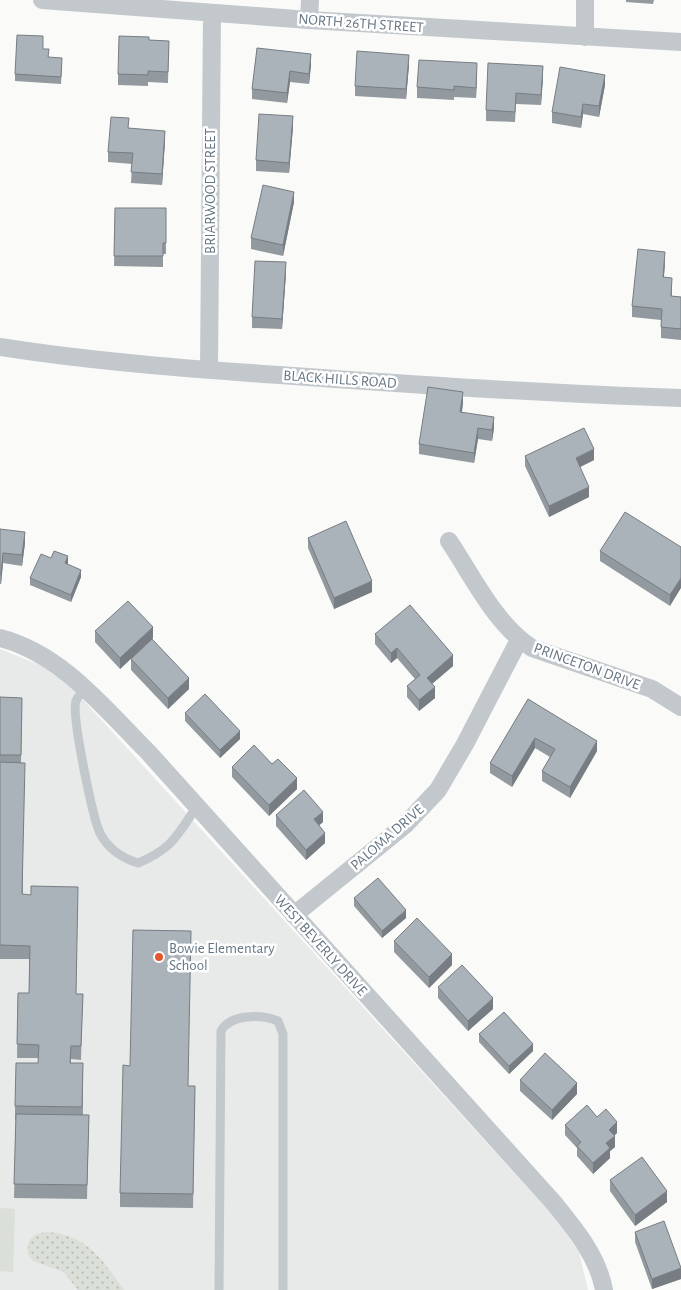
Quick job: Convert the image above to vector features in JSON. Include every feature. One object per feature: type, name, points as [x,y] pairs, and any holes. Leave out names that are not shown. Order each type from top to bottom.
[{"type":"street","name":"NORTH 26TH STREET","points":[[42,0],[310,20],[681,42]]},
{"type":"street","points":[[310,0],[310,20]]},
{"type":"street","points":[[585,0],[585,37]]},
{"type":"street","name":"BRIARWOOD STREET","points":[[209,370],[212,13]]},
{"type":"street","name":"BLACK HILLS ROAD","points":[[0,347],[77,359],[209,370],[524,392],[681,398]]},
{"type":"street","name":"PRINCETON DRIVE","points":[[449,541],[501,620],[519,640],[532,648],[652,689],[681,707]]},
{"type":"street","name":"WEST BEVERLY DRIVE","points":[[0,638],[44,655],[85,689],[148,752],[553,1202],[578,1233],[593,1259],[604,1290]]},
{"type":"street","name":"PALOMA DRIVE","points":[[294,915],[405,824],[438,790],[466,744],[519,640]]},
{"type":"lane","points":[[85,689],[76,702],[76,732],[100,833],[113,851],[126,859],[138,863],[159,854],[173,842],[197,806]]},
{"type":"lane","points":[[219,1290],[221,1031],[225,1022],[236,1018],[271,1018],[278,1021],[283,1034],[283,1290]]},
{"type":"shaded area","name":"Bowie Elementary School","points":[[0,649],[45,667],[76,692],[558,1221],[579,1252],[588,1290],[0,1290]]},
{"type":"shaded area","points":[[0,1208],[15,1209],[13,1272],[0,1271]]},
{"type":"shaded area","points":[[47,1232],[61,1234],[84,1244],[101,1259],[124,1290],[78,1290],[64,1272],[33,1261],[28,1254],[29,1241],[38,1234]]},
{"type":"building","points":[[17,35],[43,36],[43,49],[49,49],[48,57],[62,58],[61,77],[15,74]]},
{"type":"building","points":[[119,36],[149,37],[149,40],[169,41],[168,72],[148,71],[148,75],[118,74]]},
{"type":"building","points":[[257,48],[311,54],[309,74],[290,71],[287,93],[252,89]]},
{"type":"building","points":[[357,51],[409,55],[406,89],[355,86]]},
{"type":"building","points":[[419,60],[477,63],[476,88],[454,86],[454,90],[417,87]]},
{"type":"building","points":[[488,63],[543,66],[541,95],[516,93],[515,112],[486,110]]},
{"type":"building","points":[[560,67],[605,75],[599,106],[583,104],[581,117],[552,112]]},
{"type":"building","points":[[259,114],[293,116],[289,163],[256,160]]},
{"type":"building","points":[[111,117],[129,118],[128,128],[165,131],[162,174],[131,172],[133,153],[108,152]]},
{"type":"building","points":[[263,185],[294,192],[283,245],[251,238]]},
{"type":"building","points":[[115,208],[166,208],[166,243],[163,243],[163,256],[114,256]]},
{"type":"building","points":[[638,249],[665,252],[663,277],[672,278],[671,296],[681,297],[681,329],[661,327],[662,309],[632,306]]},
{"type":"building","points":[[255,261],[286,262],[282,319],[252,317]]},
{"type":"building","points":[[428,387],[463,392],[460,412],[494,417],[492,430],[478,428],[474,453],[419,444]]},
{"type":"building","points":[[584,428],[594,449],[576,458],[589,487],[549,506],[525,456]]},
{"type":"building","points":[[625,512],[681,547],[681,578],[670,595],[600,551]]},
{"type":"building","points":[[346,521],[372,581],[334,598],[308,538]]},
{"type":"building","points":[[0,529],[25,532],[22,555],[3,553],[1,574],[0,574]]},
{"type":"building","points":[[54,551],[68,556],[65,563],[81,570],[71,595],[30,578],[41,554],[51,558]]},
{"type":"building","points":[[128,601],[153,627],[120,658],[95,631]]},
{"type":"building","points":[[410,605],[453,655],[427,678],[435,687],[419,700],[407,686],[420,675],[397,648],[391,653],[375,634]]},
{"type":"building","points":[[152,639],[189,678],[168,698],[131,659]]},
{"type":"building","points":[[205,694],[240,731],[220,750],[185,713]]},
{"type":"building","points":[[0,697],[22,698],[21,755],[0,755]]},
{"type":"building","points":[[528,699],[597,741],[570,787],[542,771],[555,749],[535,738],[512,776],[490,763]]},
{"type":"building","points":[[254,745],[272,764],[278,759],[297,778],[269,805],[232,767]]},
{"type":"building","points":[[0,762],[25,763],[22,894],[31,895],[31,886],[78,887],[76,994],[83,994],[81,1046],[71,1046],[70,1063],[83,1063],[82,1107],[15,1106],[16,1063],[38,1063],[39,1045],[17,1044],[18,993],[29,993],[30,946],[0,945]]},
{"type":"building","points":[[304,790],[323,812],[314,819],[325,833],[306,850],[276,815]]},
{"type":"building","points":[[378,878],[406,910],[382,931],[354,898]]},
{"type":"building","points":[[417,918],[452,954],[429,977],[394,941]]},
{"type":"building","points":[[133,930],[191,931],[188,1086],[195,1086],[193,1194],[120,1193],[123,1065],[130,1066]]},
{"type":"building","points":[[462,965],[493,998],[468,1021],[438,987]]},
{"type":"building","points":[[504,1012],[533,1044],[509,1066],[479,1034]]},
{"type":"building","points":[[545,1053],[577,1083],[552,1110],[520,1080]]},
{"type":"building","points":[[587,1105],[597,1117],[606,1109],[617,1122],[609,1130],[615,1136],[606,1143],[610,1148],[593,1163],[577,1146],[581,1142],[565,1125]]},
{"type":"building","points":[[16,1114],[89,1115],[87,1185],[14,1184]]},
{"type":"building","points":[[642,1157],[667,1191],[635,1215],[610,1180]]},
{"type":"building","points":[[664,1221],[681,1268],[652,1279],[635,1232]]},
{"type":"place","name":"Bowie Elementary School","points":[[159,957]]}]
